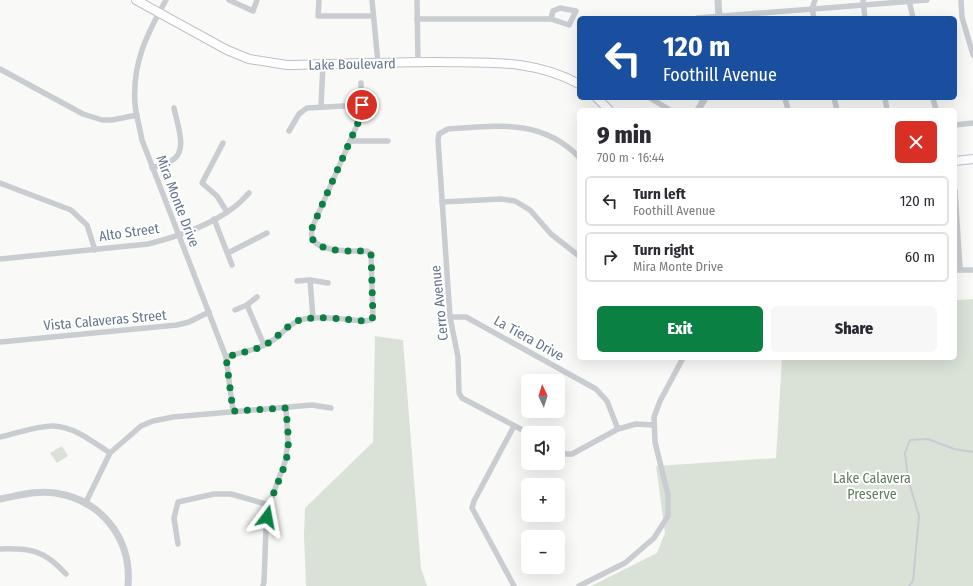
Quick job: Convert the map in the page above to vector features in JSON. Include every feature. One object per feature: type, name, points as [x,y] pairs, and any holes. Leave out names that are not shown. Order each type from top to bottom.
[{"type":"main road","name":"Lake Boulevard","points":[[136,0],[227,50],[249,59],[287,65],[418,62],[520,64],[551,71],[577,83]]},
{"type":"main road","points":[[599,100],[607,108]]},
{"type":"main road","points":[[957,161],[973,159]]},
{"type":"street","name":"Mira Monte Drive","points":[[166,0],[142,45],[137,64],[135,103],[142,140],[152,168],[226,357],[233,411]]},
{"type":"street","points":[[229,0],[253,11],[257,0]]},
{"type":"street","points":[[319,0],[318,16],[373,16]]},
{"type":"street","points":[[372,0],[378,63]]},
{"type":"street","points":[[417,0],[418,62]]},
{"type":"street","points":[[718,0],[719,16]]},
{"type":"street","points":[[814,16],[812,9],[815,0]]},
{"type":"street","points":[[731,16],[863,3],[927,0]]},
{"type":"street","points":[[961,0],[962,17],[973,54]]},
{"type":"street","points":[[909,1],[913,16]]},
{"type":"street","points":[[863,3],[866,16]]},
{"type":"street","points":[[418,19],[551,19]]},
{"type":"street","points":[[321,107],[323,64]]},
{"type":"street","points":[[0,68],[83,114],[102,120],[112,120],[137,115]]},
{"type":"street","points":[[226,357],[264,345],[276,338],[293,323],[313,318],[365,321],[371,320],[373,317],[371,254],[368,252],[331,250],[316,243],[312,238],[312,228],[361,116],[361,83]]},
{"type":"street","points":[[653,100],[667,108]]},
{"type":"street","points":[[289,132],[299,114],[307,108],[362,105]]},
{"type":"street","points":[[152,168],[172,161],[179,154],[182,147],[174,108]]},
{"type":"street","points":[[957,125],[973,123]]},
{"type":"street","name":"Cerro Avenue","points":[[521,430],[462,398],[459,393],[458,357],[450,317],[438,140],[440,134],[448,129],[509,126],[523,127],[540,130],[562,142],[577,155]]},
{"type":"street","points":[[350,141],[388,141]]},
{"type":"street","points":[[223,143],[202,183],[217,196],[227,212]]},
{"type":"street","points":[[0,183],[71,210],[86,225],[95,250]]},
{"type":"street","name":"Alto Street","points":[[0,259],[148,244],[165,240],[227,212],[234,208],[249,193]]},
{"type":"street","points":[[442,202],[501,199],[515,201],[530,210],[551,234],[577,254]]},
{"type":"street","points":[[214,219],[232,265]]},
{"type":"street","points":[[228,253],[267,233]]},
{"type":"street","points":[[957,243],[958,269],[973,270]]},
{"type":"street","points":[[310,280],[313,318]]},
{"type":"street","points":[[297,281],[310,280],[328,283]]},
{"type":"street","points":[[235,310],[257,297]]},
{"type":"street","points":[[247,304],[264,345]]},
{"type":"street","name":"Vista Calaveras Street","points":[[0,342],[177,325],[189,322],[209,312]]},
{"type":"street","name":"La Tiera Drive","points":[[450,317],[466,317],[596,388],[607,401],[618,428]]},
{"type":"street","points":[[579,586],[624,563],[654,538],[668,516],[668,495],[655,442],[654,416],[682,360]]},
{"type":"street","points":[[85,504],[110,452],[141,426],[153,421],[173,417],[312,405],[331,408]]},
{"type":"street","points":[[262,586],[264,582],[266,529],[269,505],[285,462],[288,443],[286,408]]},
{"type":"street","points":[[565,454],[572,454],[618,428],[636,424],[654,425]]},
{"type":"street","points":[[0,438],[53,426],[84,435],[110,452]]},
{"type":"street","points":[[514,426],[474,501],[472,508],[514,586]]},
{"type":"street","points":[[0,499],[36,492],[55,493],[85,504],[101,513],[114,527],[120,538],[126,555],[129,572],[128,586]]},
{"type":"street","points":[[178,544],[174,518],[178,502],[214,494],[231,494],[269,505]]},
{"type":"street","points":[[0,548],[23,548],[44,554],[56,563],[66,574]]},
{"type":"green space","name":"Lake Calavera Preserve","points":[[973,299],[973,586],[591,586],[657,553],[665,533],[656,466],[776,458],[782,360],[957,360],[957,300]]},
{"type":"green space","points":[[375,336],[403,340],[421,568],[427,586],[306,586],[304,535],[305,508],[373,442]]},
{"type":"green space","points":[[62,446],[68,456],[57,463],[50,453]]},
{"type":"waterway","points":[[909,586],[913,581],[919,516],[908,479],[905,453],[910,440],[928,439],[954,449],[973,452]]},
{"type":"route","points":[[267,517],[269,505],[285,462],[288,443],[286,408],[233,411],[226,357],[264,345],[276,338],[293,323],[302,320],[313,318],[365,321],[371,320],[373,317],[371,254],[367,251],[331,250],[316,243],[312,238],[312,228],[361,116],[362,105]]}]
